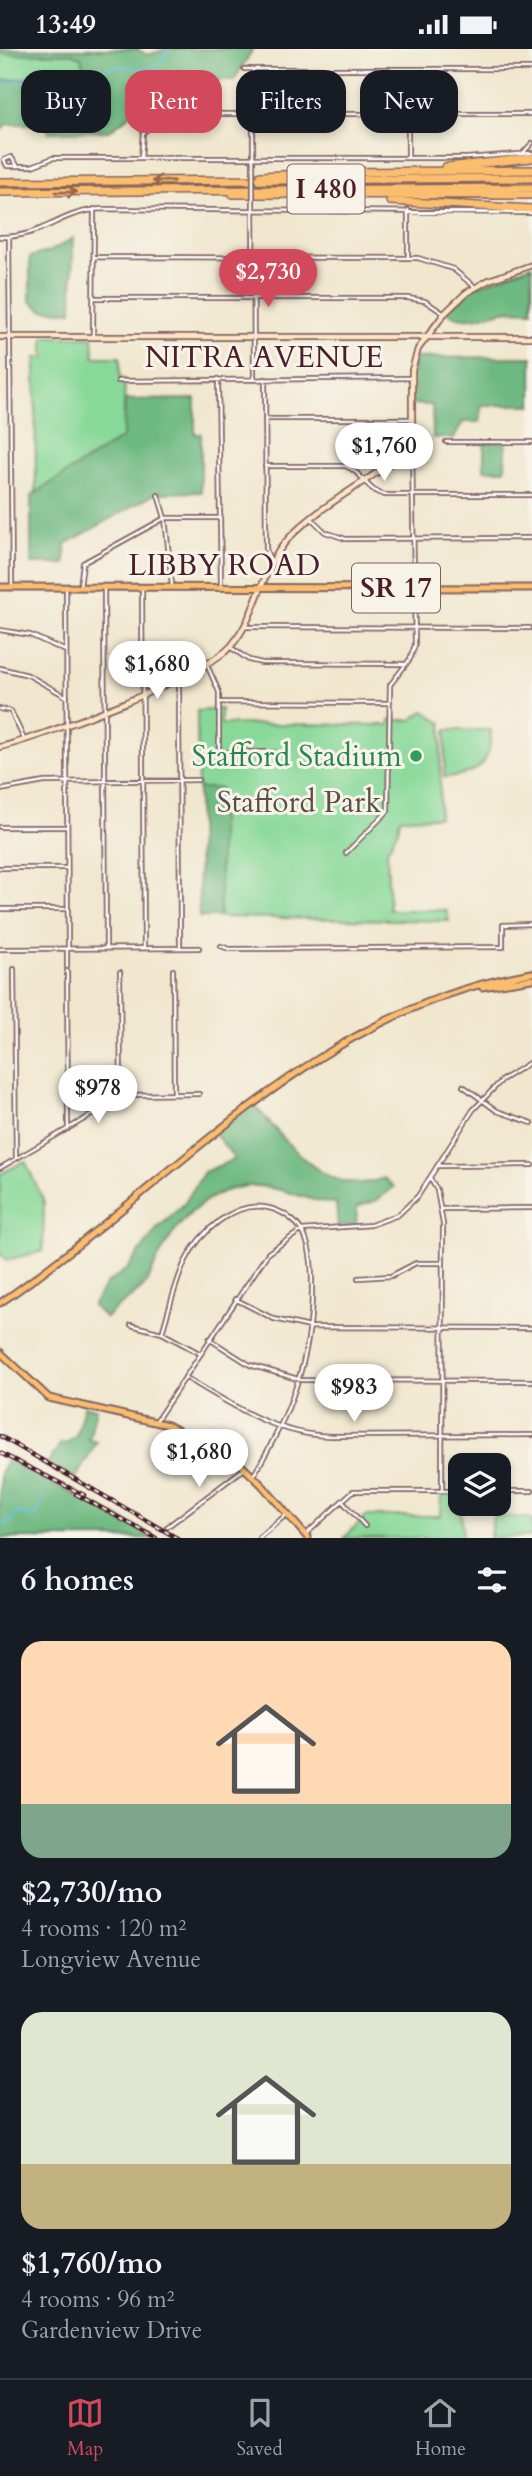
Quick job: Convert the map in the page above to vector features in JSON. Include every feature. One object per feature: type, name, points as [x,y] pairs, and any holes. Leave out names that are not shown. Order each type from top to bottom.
[{"type":"highway","points":[[390,171],[532,155]]},
{"type":"highway","points":[[231,180],[270,175],[390,171],[532,170]]},
{"type":"highway","name":"I 480","points":[[0,182],[532,178]]},
{"type":"highway","name":"I 480","points":[[0,192],[532,188]]},
{"type":"highway","points":[[120,191],[362,196],[532,195]]},
{"type":"highway","points":[[362,196],[532,211]]},
{"type":"main road","name":"LIBBY ROAD","points":[[0,587],[532,589]]},
{"type":"main road","points":[[0,1303],[307,1064],[390,1018],[472,989],[532,973]]},
{"type":"main road","points":[[472,989],[532,979]]},
{"type":"main road","points":[[0,1352],[49,1398],[156,1421],[180,1429],[245,1468],[306,1537]]},
{"type":"street","points":[[244,69],[253,70]]},
{"type":"street","points":[[408,70],[532,69]]},
{"type":"street","points":[[141,158],[143,133],[157,120],[167,116],[236,114]]},
{"type":"street","points":[[458,115],[532,114]]},
{"type":"street","points":[[253,133],[254,379]]},
{"type":"street","points":[[408,133],[408,159]]},
{"type":"street","points":[[523,153],[532,143]]},
{"type":"street","points":[[18,166],[35,166],[52,158],[408,159],[523,153],[532,155]]},
{"type":"street","points":[[0,237],[32,235],[68,214],[94,209],[532,211]]},
{"type":"street","points":[[93,337],[94,209]]},
{"type":"street","points":[[408,210],[408,257]]},
{"type":"street","points":[[9,237],[12,587]]},
{"type":"street","points":[[94,257],[408,257],[430,260],[453,269],[475,287]]},
{"type":"street","points":[[346,853],[388,811],[391,683],[413,654],[415,588],[411,378],[414,358],[444,314],[475,287],[532,265]]},
{"type":"street","points":[[94,298],[408,298],[425,301],[444,314]]},
{"type":"street","points":[[0,337],[532,337]]},
{"type":"street","name":"NITRA AVENUE","points":[[118,381],[411,378]]},
{"type":"street","points":[[218,379],[221,587]]},
{"type":"street","points":[[265,379],[266,549],[270,562]]},
{"type":"street","points":[[265,419],[412,419]]},
{"type":"street","points":[[446,442],[532,442]]},
{"type":"street","points":[[0,747],[105,709],[207,665],[230,647],[245,627],[270,562],[311,518],[412,445]]},
{"type":"street","points":[[265,466],[345,466],[354,469],[377,493],[532,495]]},
{"type":"street","points":[[158,495],[165,518],[173,587]]},
{"type":"street","points":[[80,587],[80,568],[88,558],[165,518],[219,518]]},
{"type":"street","points":[[311,518],[325,533],[346,539],[532,538]]},
{"type":"street","points":[[66,587],[68,1129]]},
{"type":"street","points":[[104,587],[106,949]]},
{"type":"street","points":[[142,588],[144,949]]},
{"type":"street","points":[[245,627],[531,627]]},
{"type":"street","points":[[0,630],[30,635],[66,651]]},
{"type":"street","points":[[230,647],[249,660],[262,663],[406,664]]},
{"type":"street","points":[[207,665],[218,685],[221,751],[273,752]]},
{"type":"street","points":[[0,668],[28,675],[67,697]]},
{"type":"street","points":[[178,679],[180,948]]},
{"type":"street","points":[[219,702],[389,703]]},
{"type":"street","points":[[0,709],[11,711],[24,739]]},
{"type":"street","points":[[0,790],[44,782],[198,781]]},
{"type":"street","points":[[0,827],[67,827]]},
{"type":"street","points":[[0,868],[68,868]]},
{"type":"street","points":[[0,909],[68,909]]},
{"type":"street","points":[[221,946],[229,949],[503,947],[503,925],[532,925]]},
{"type":"street","points":[[0,950],[199,948]]},
{"type":"street","points":[[14,969],[16,1158]]},
{"type":"street","points":[[173,970],[174,1094]]},
{"type":"street","points":[[120,972],[121,1098]]},
{"type":"street","points":[[156,1421],[268,1253],[302,1230],[369,1226],[385,1221],[407,1208],[482,1100],[502,1080],[532,1061]]},
{"type":"street","points":[[463,1086],[509,1117],[532,1123]]},
{"type":"street","points":[[0,1168],[121,1098],[134,1094],[199,1094]]},
{"type":"street","points":[[437,1166],[532,1165]]},
{"type":"street","points":[[430,1178],[441,1209],[442,1491]]},
{"type":"street","points":[[162,1333],[190,1252],[230,1213],[251,1206],[271,1208],[289,1217],[302,1230],[308,1244],[312,1277],[310,1327],[301,1380],[253,1476]]},
{"type":"street","points":[[441,1209],[532,1208]]},
{"type":"street","points":[[358,1278],[391,1276],[411,1264],[443,1263]]},
{"type":"street","points":[[235,1299],[274,1319],[310,1327],[532,1328]]},
{"type":"street","points":[[131,1325],[162,1333],[199,1353]]},
{"type":"street","points":[[209,1338],[250,1365],[301,1380],[532,1381]]},
{"type":"street","points":[[184,1376],[279,1428],[322,1436],[532,1435]]},
{"type":"street","points":[[167,1527],[245,1468]]},
{"type":"street","points":[[511,1491],[532,1490]]},
{"type":"street","points":[[306,1537],[342,1501],[357,1491],[448,1491]]},
{"type":"street","points":[[342,1501],[365,1526]]},
{"type":"street","points":[[260,1538],[287,1514]]},
{"type":"green space","points":[[0,49],[137,49],[147,55],[167,49],[253,49],[240,70],[236,70],[234,80],[222,80],[222,70],[125,70],[125,119],[111,129],[111,70],[82,70],[84,69],[81,57],[73,54],[0,54]]},
{"type":"green space","points":[[0,54],[73,54],[81,57],[84,69],[21,70],[21,79],[0,81]]},
{"type":"green space","points":[[21,79],[21,124],[7,124],[0,131],[0,81]]},
{"type":"green space","points":[[73,238],[72,311],[42,310],[30,301],[30,257],[51,251]]},
{"type":"green space","points":[[532,265],[532,311],[506,310],[467,318],[446,312],[475,287]]},
{"type":"green space","points":[[44,337],[93,337],[94,357],[120,357],[120,379],[125,379],[123,437],[36,493],[35,358],[44,358]]},
{"type":"green space","points":[[532,357],[532,405],[481,405],[480,422],[463,422],[454,438],[433,438],[432,405],[412,404],[414,358]]},
{"type":"green space","points":[[195,399],[195,434],[201,434],[201,492],[156,493],[66,544],[65,564],[31,564],[31,496],[123,437],[125,400]]},
{"type":"green space","points":[[484,442],[506,442],[505,470],[484,470]]},
{"type":"green space","name":"Stafford Park","points":[[221,709],[221,724],[389,725],[390,720],[411,720],[424,711],[442,723],[439,817],[400,818],[398,830],[387,850],[389,910],[446,910],[449,921],[220,917],[219,788],[198,788],[197,711]]},
{"type":"green space","points":[[446,730],[491,730],[489,751],[481,765],[466,774],[444,777]]},
{"type":"green space","points":[[198,788],[220,788],[220,917],[199,917]]},
{"type":"green space","points":[[253,1104],[295,1150],[326,1175],[363,1183],[384,1178],[394,1187],[377,1200],[357,1207],[356,1226],[338,1226],[336,1203],[267,1187],[227,1190],[200,1205],[189,1215],[169,1239],[143,1287],[106,1318],[92,1306],[106,1284],[127,1269],[157,1229],[184,1204],[204,1172],[235,1159],[215,1134]]},
{"type":"green space","points":[[25,1161],[44,1202],[43,1251],[7,1260],[0,1254],[0,1174]]},
{"type":"green space","points":[[84,1406],[96,1408],[89,1440],[97,1442],[75,1479],[46,1466],[61,1443],[66,1444],[76,1436]]},
{"type":"green space","points":[[8,1459],[156,1538],[0,1538],[0,1473]]},
{"type":"green space","points":[[441,1495],[448,1495],[448,1516],[461,1516],[463,1538],[344,1538],[366,1516],[440,1516]]},
{"type":"green space","points":[[493,1516],[532,1519],[532,1536],[490,1538]]},
{"type":"waterway","points":[[0,83],[59,76],[73,79],[115,66],[156,69],[169,49]]},
{"type":"waterway","points":[[0,1525],[12,1521],[17,1512],[31,1517],[38,1514],[44,1496]]},
{"type":"railway","points":[[0,1436],[177,1538]]},
{"type":"railway","points":[[0,1453],[84,1495]]},
{"type":"railway","points":[[76,1494],[156,1538]]},
{"type":"place","name":"Stafford Stadium","points":[[416,756]]}]
